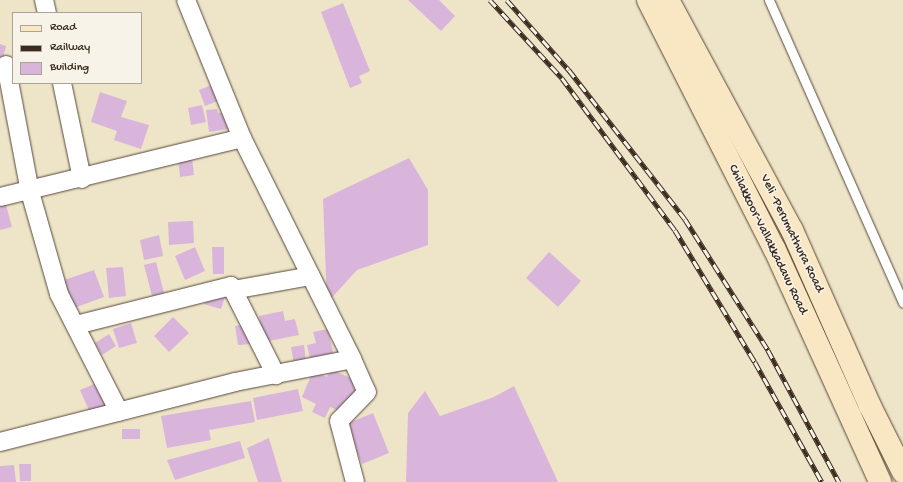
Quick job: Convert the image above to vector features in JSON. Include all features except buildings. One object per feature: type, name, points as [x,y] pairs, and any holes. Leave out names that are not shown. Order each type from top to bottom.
[{"type":"main road","name":"Chilakkoor-Vallakkadavu Road","points":[[648,0],[774,250],[880,482]]},
{"type":"main road","name":"Veli -Perumathura Road","points":[[668,0],[792,230],[870,406],[903,472]]},
{"type":"main road","points":[[890,482],[903,477]]},
{"type":"street","points":[[44,0],[47,12]]},
{"type":"street","points":[[186,0],[242,138],[367,392],[340,421],[355,482]]},
{"type":"street","points":[[6,65],[30,192],[60,294],[119,412]]},
{"type":"street","points":[[62,84],[82,178]]},
{"type":"street","points":[[0,197],[30,192],[242,138]]},
{"type":"street","points":[[233,290],[311,276]]},
{"type":"street","points":[[76,325],[226,286],[231,286],[276,375]]},
{"type":"street","points":[[0,442],[235,382],[352,359]]},
{"type":"lane","points":[[769,0],[903,303]]},
{"type":"railway","points":[[490,0],[562,78],[675,230],[755,362],[822,482]]},
{"type":"railway","points":[[507,0],[569,70],[685,219],[768,350],[839,482]]}]
